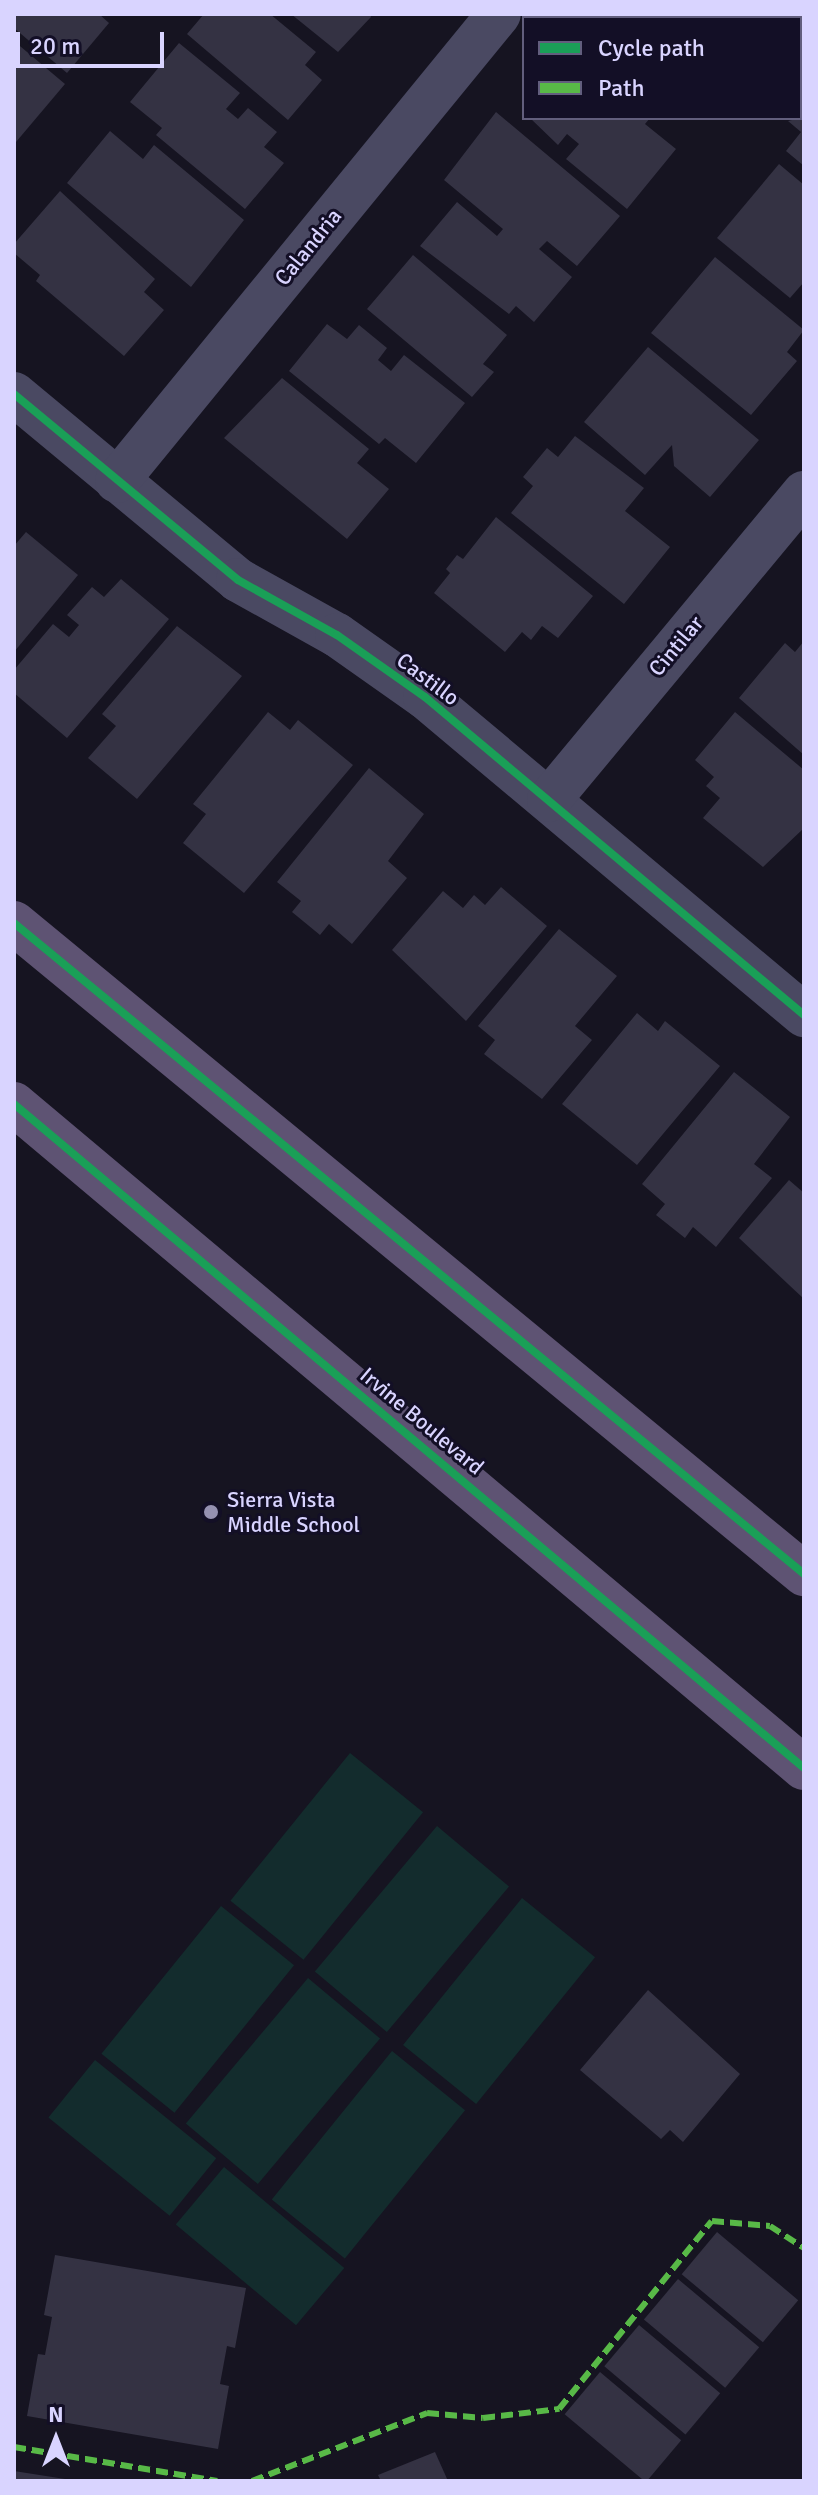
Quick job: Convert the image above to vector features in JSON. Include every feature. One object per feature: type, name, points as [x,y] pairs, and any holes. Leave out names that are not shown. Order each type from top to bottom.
[{"type":"main road","points":[[14,923],[804,1574]]},
{"type":"main road","name":"Irvine Boulevard","points":[[14,1104],[804,1768]]},
{"type":"street","name":"Calandria","points":[[117,481],[499,14]]},
{"type":"street","name":"Castillo","points":[[14,394],[238,580],[337,635],[425,697],[804,1015]]},
{"type":"street","name":"Cintilar","points":[[549,800],[804,493]]},
{"type":"green space","points":[[350,1753],[423,1812],[303,1960],[230,1901]]},
{"type":"green space","points":[[437,1826],[509,1886],[387,2032],[315,1972]]},
{"type":"green space","points":[[522,1898],[595,1957],[476,2104],[403,2045]]},
{"type":"green space","points":[[221,1906],[294,1965],[174,2113],[101,2054]]},
{"type":"green space","points":[[308,1978],[380,2038],[258,2184],[186,2124]]},
{"type":"green space","points":[[392,2051],[465,2110],[345,2259],[272,2199]]},
{"type":"green space","points":[[95,2060],[216,2158],[170,2216],[48,2118]]},
{"type":"green space","points":[[224,2167],[344,2268],[296,2325],[176,2224]]},
{"type":"building","points":[[14,14],[99,14],[109,23],[67,73],[14,28]]},
{"type":"building","points":[[204,14],[270,14],[316,52],[305,65],[322,80],[288,120],[187,34]]},
{"type":"building","points":[[291,14],[370,14],[371,17],[338,52]]},
{"type":"building","points":[[687,14],[773,14],[773,16]]},
{"type":"building","points":[[14,41],[65,84],[16,142],[14,141]]},
{"type":"building","points":[[179,43],[240,93],[226,109],[238,119],[248,108],[277,132],[264,147],[284,163],[245,209],[156,135],[162,128],[130,102]]},
{"type":"building","points":[[804,101],[804,166],[786,151],[801,132],[788,121],[802,120]]},
{"type":"building","points":[[496,112],[620,216],[577,266],[547,241],[539,249],[572,277],[534,322],[516,306],[509,314],[420,246],[457,202],[497,236],[503,229],[444,180]]},
{"type":"building","points":[[532,120],[648,120],[645,124],[676,149],[627,209],[566,159],[579,144],[567,134],[558,145]]},
{"type":"building","points":[[110,131],[143,159],[154,145],[244,220],[191,287],[67,183]]},
{"type":"building","points":[[779,164],[804,185],[804,282],[790,298],[717,238]]},
{"type":"building","points":[[60,191],[155,279],[144,292],[164,310],[124,356],[36,281],[40,275],[14,253],[14,244]]},
{"type":"building","points":[[413,255],[507,335],[483,364],[494,372],[472,397],[367,309]]},
{"type":"building","points":[[715,257],[804,330],[787,352],[797,361],[751,415],[651,333]]},
{"type":"building","points":[[327,324],[347,339],[359,325],[387,348],[378,360],[391,371],[404,355],[465,403],[416,463],[385,438],[379,444],[289,371]]},
{"type":"building","points":[[648,347],[759,440],[710,497],[674,466],[672,445],[645,475],[584,422]]},
{"type":"building","points":[[282,378],[369,449],[357,463],[389,489],[347,539],[224,438]]},
{"type":"building","points":[[575,436],[644,488],[625,511],[670,547],[624,604],[511,513],[533,486],[523,477],[547,448],[558,457]]},
{"type":"building","points":[[496,517],[593,596],[558,638],[542,626],[531,640],[522,632],[505,652],[434,593],[450,573],[446,569],[457,555],[463,559]]},
{"type":"building","points":[[26,532],[78,575],[14,652],[14,546]]},
{"type":"building","points":[[121,579],[169,619],[67,738],[14,693],[14,670],[53,624],[69,637],[79,625],[67,615],[92,587],[104,597]]},
{"type":"building","points":[[177,626],[242,676],[137,799],[88,758],[116,726],[102,714]]},
{"type":"building","points":[[804,641],[804,755],[739,698],[785,643],[795,652]]},
{"type":"building","points":[[268,712],[290,730],[298,720],[353,765],[244,893],[183,843],[206,814],[193,804]]},
{"type":"building","points":[[735,712],[804,770],[804,828],[763,867],[703,818],[720,798],[706,786],[714,777],[695,760]]},
{"type":"building","points":[[369,768],[424,814],[388,861],[407,878],[352,944],[329,924],[320,935],[292,912],[301,901],[277,882]]},
{"type":"building","points":[[501,887],[547,926],[466,1021],[392,950],[443,891],[463,908],[474,895],[485,905]]},
{"type":"building","points":[[559,929],[617,976],[575,1026],[592,1040],[542,1099],[484,1054],[495,1040],[478,1026]]},
{"type":"building","points":[[637,1013],[658,1031],[665,1021],[720,1066],[637,1165],[562,1104]]},
{"type":"building","points":[[734,1072],[790,1117],[754,1164],[772,1178],[716,1247],[693,1227],[685,1238],[656,1215],[665,1204],[642,1184]]},
{"type":"building","points":[[789,1180],[804,1193],[804,1299],[739,1238]]},
{"type":"building","points":[[648,1990],[740,2074],[683,2142],[670,2130],[661,2139],[580,2070]]},
{"type":"building","points":[[717,2232],[798,2300],[763,2342],[682,2274]]},
{"type":"building","points":[[55,2255],[246,2288],[235,2348],[227,2346],[220,2384],[229,2386],[218,2449],[27,2416],[38,2354],[45,2355],[52,2317],[44,2315]]},
{"type":"building","points":[[678,2279],[759,2347],[725,2388],[644,2320]]},
{"type":"building","points":[[639,2325],[720,2393],[685,2435],[604,2366]]},
{"type":"building","points":[[600,2372],[681,2440],[644,2481],[565,2414]]},
{"type":"building","points":[[435,2452],[448,2481],[381,2481],[378,2475]]},
{"type":"building","points":[[14,2471],[65,2479],[65,2481],[14,2481]]},
{"type":"marked path","points":[[252,2481],[427,2413],[483,2418],[559,2409],[712,2221],[770,2226],[804,2248]]},
{"type":"marked path","points":[[14,2447],[217,2481]]},
{"type":"cycle path","points":[[14,394],[238,580],[337,635],[425,697],[804,1015]]},
{"type":"cycle path","points":[[14,923],[804,1574]]},
{"type":"cycle path","points":[[14,1104],[804,1768]]},
{"type":"place","name":"Sierra Vista Middle School","points":[[211,1512]]}]
